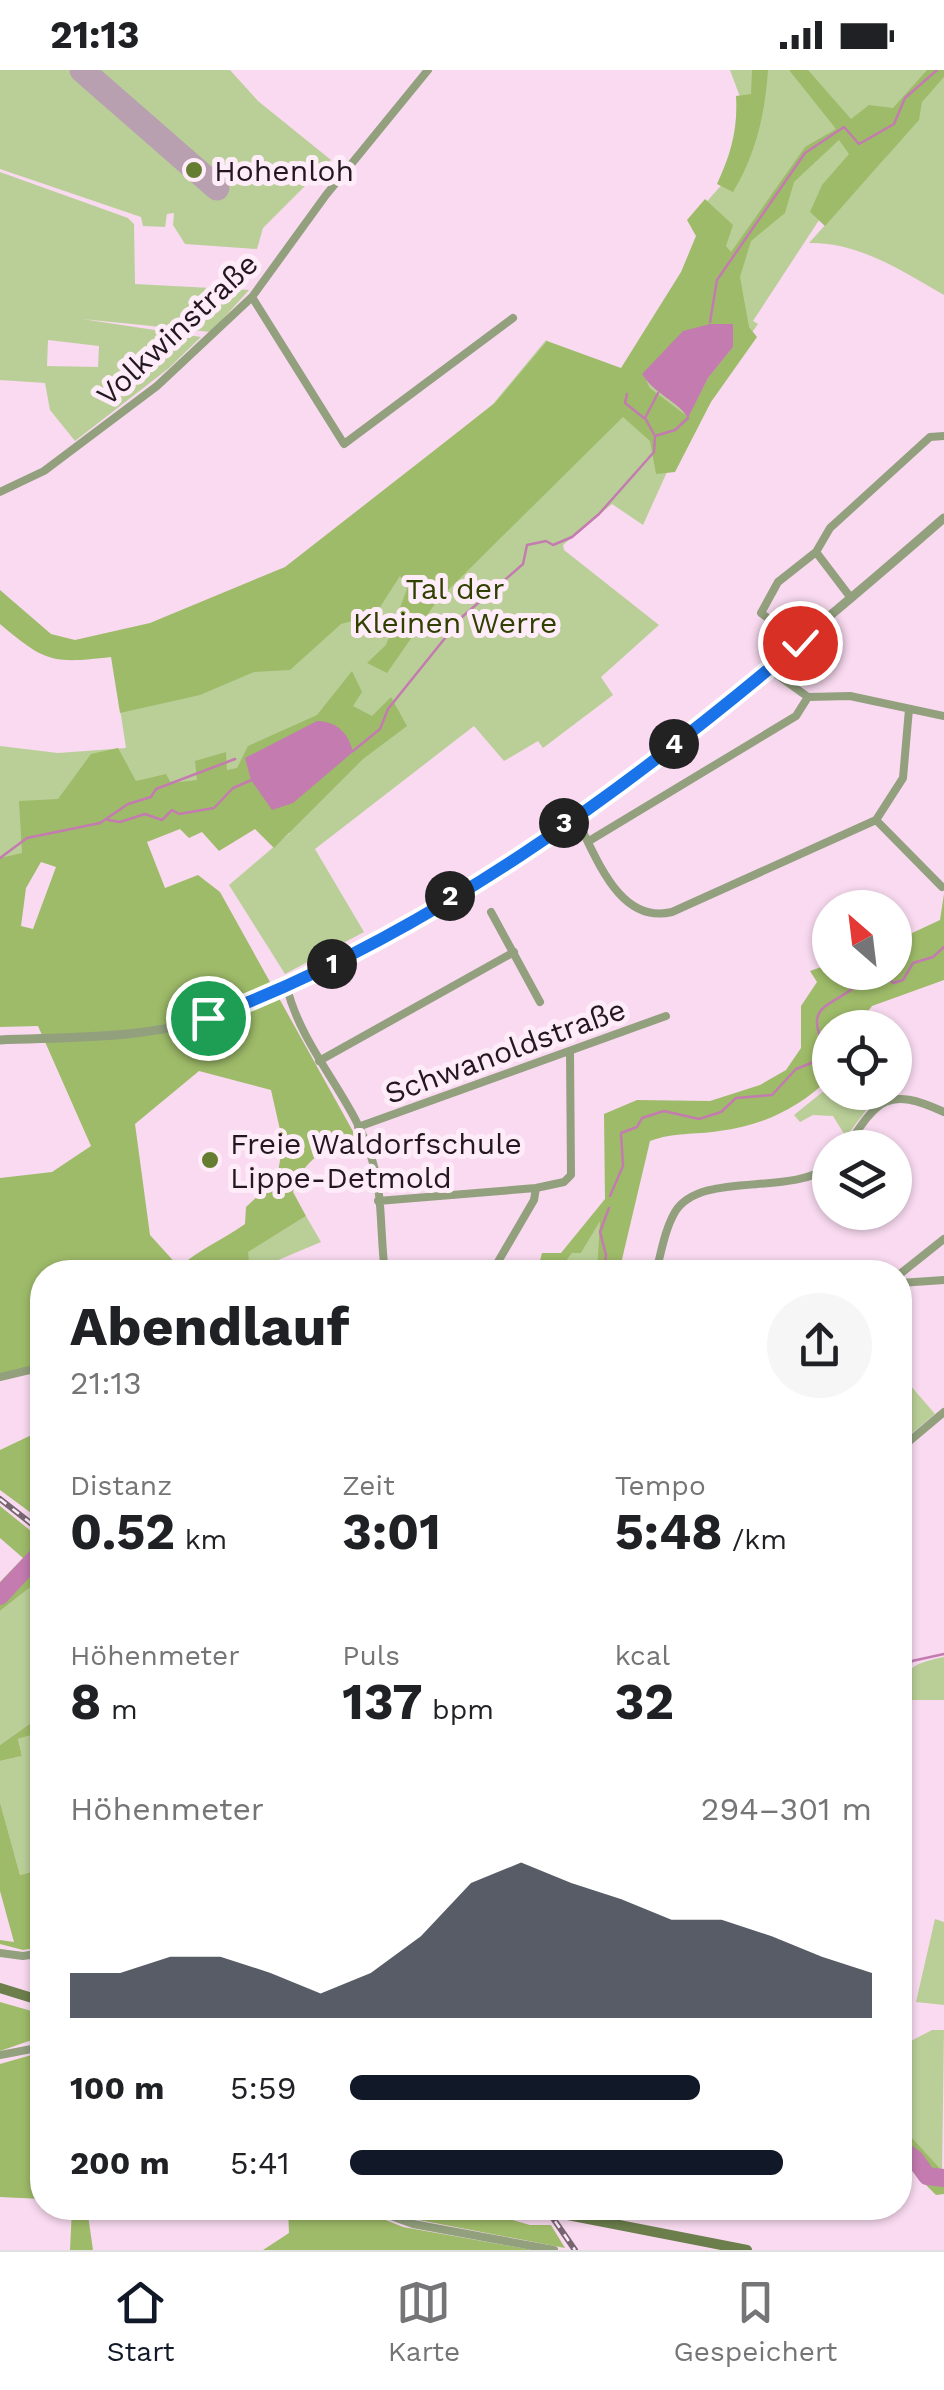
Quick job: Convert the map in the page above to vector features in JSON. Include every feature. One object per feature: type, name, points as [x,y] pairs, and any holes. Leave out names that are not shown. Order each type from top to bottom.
[{"type":"main road","points":[[0,1988],[30,1997]]},
{"type":"main road","points":[[591,2220],[747,2250]]},
{"type":"street","name":"Volkwinstraße","points":[[0,492],[44,471],[157,386],[252,297],[326,195],[428,70]]},
{"type":"street","points":[[252,297],[344,444],[513,318]]},
{"type":"street","points":[[793,637],[761,613],[778,582],[816,552],[830,528],[930,437],[944,436]]},
{"type":"street","points":[[0,1040],[171,1027],[208,1018],[286,988],[442,901],[576,816],[769,669],[944,518]]},
{"type":"street","points":[[816,552],[852,598]]},
{"type":"street","points":[[769,669],[808,697],[850,696],[944,716]]},
{"type":"street","points":[[590,841],[796,716],[808,697]]},
{"type":"street","points":[[576,816],[626,904],[654,915],[689,904],[876,820],[903,778],[909,710]]},
{"type":"street","points":[[876,820],[942,887]]},
{"type":"street","points":[[491,912],[540,1002]]},
{"type":"street","points":[[319,1061],[514,952]]},
{"type":"street","points":[[286,988],[319,1061],[358,1127],[374,1164],[384,1260]]},
{"type":"street","name":"Schwanoldstraße","points":[[358,1127],[666,1016]]},
{"type":"street","points":[[378,1201],[536,1188],[564,1182],[572,1175],[570,1052]]},
{"type":"street","points":[[858,1130],[872,1110],[888,1099],[914,1098],[944,1112]]},
{"type":"street","points":[[660,1260],[673,1216],[690,1197],[705,1191],[802,1180],[812,1175]]},
{"type":"street","points":[[499,1260],[534,1200],[536,1188]]},
{"type":"street","points":[[912,1264],[944,1239]]},
{"type":"street","points":[[912,1283],[944,1280]]},
{"type":"street","points":[[0,1377],[30,1370]]},
{"type":"street","points":[[912,1439],[944,1412]]},
{"type":"street","points":[[0,1952],[30,1955]]},
{"type":"street","points":[[0,2055],[30,2046]]},
{"type":"street","points":[[402,2220],[554,2250]]},
{"type":"street","points":[[611,2224],[612,2220]]},
{"type":"green space","points":[[0,70],[230,70],[258,101],[331,160],[263,228],[257,249],[185,244],[173,225],[174,213],[167,214],[165,227],[143,226],[141,217],[0,169]]},
{"type":"green space","name":"Tal der Kleinen Werre","points":[[730,70],[933,70],[941,80],[944,77],[944,295],[863,253],[809,243],[888,155],[823,214],[753,321],[758,324],[691,419],[643,525],[612,504],[563,545],[564,550],[659,625],[601,677],[613,695],[543,748],[538,741],[504,761],[474,726],[315,849],[364,932],[285,974],[229,885],[290,833],[205,819],[22,846],[22,853],[0,878],[0,746],[58,753],[126,748],[113,663],[225,608],[367,522],[376,498],[493,404],[546,340],[589,372],[620,375],[694,289],[702,207],[725,181],[749,121]]},
{"type":"green space","points":[[752,70],[768,70],[764,102],[753,148],[733,192],[717,184],[732,141],[736,96],[751,94]]},
{"type":"green space","points":[[789,70],[808,70],[851,119],[869,105],[893,108],[927,70],[944,70],[944,77],[922,102],[919,120],[825,226],[810,212],[822,185],[849,154],[839,140],[794,182],[785,213],[751,241],[740,277],[749,327],[757,337],[711,402],[675,472],[656,474],[650,441],[623,417],[437,601],[387,673],[367,663],[386,645],[407,589],[400,576],[375,615],[341,624],[290,670],[254,672],[200,695],[120,713],[111,657],[50,657],[0,624],[0,590],[51,634],[75,640],[150,623],[285,567],[495,403],[547,341],[621,368],[681,272],[696,236],[687,220],[705,199],[733,225],[726,246],[731,252],[805,147],[836,129]],"holes":[[[733,347],[708,378],[688,417],[650,388],[643,374]]]},
{"type":"green space","points":[[0,172],[128,218],[134,224],[135,284],[249,290],[211,332],[82,319],[201,337],[169,368],[75,441],[50,410],[45,383],[0,380]],"holes":[[[48,340],[99,346],[98,367],[47,366]]]},
{"type":"green space","points":[[352,671],[362,692],[353,706],[372,716],[391,697],[407,726],[363,759],[274,848],[255,829],[219,851],[202,832],[189,838],[180,829],[147,842],[165,888],[198,875],[220,892],[355,1135],[309,1163],[293,1192],[306,1216],[248,1252],[249,1260],[188,1260],[245,1224],[246,1207],[277,1178],[283,1143],[271,1090],[199,1071],[135,1124],[150,1235],[173,1260],[30,1260],[30,1368],[0,1374],[0,1178],[52,1172],[91,1146],[38,1026],[0,1027],[0,858],[22,853],[19,801],[58,799],[91,754],[118,748],[136,781],[166,774],[171,783],[197,780],[195,761],[226,752],[227,770],[237,768],[248,746],[317,715]],"holes":[[[41,862],[56,867],[33,929],[21,926],[26,888]]]},
{"type":"green space","points":[[944,894],[944,980],[869,1010],[812,1010],[812,1093],[765,1120],[650,1141],[622,1260],[598,1260],[600,1221],[581,1253],[572,1253],[567,1260],[540,1260],[542,1253],[561,1253],[605,1199],[604,1114],[637,1100],[710,1101],[760,1085],[786,1070],[801,1048],[801,1006],[812,990],[912,990],[912,933],[940,920]]},
{"type":"green space","points":[[812,1100],[812,1110],[866,1110],[851,1130],[842,1130],[833,1116],[813,1115],[800,1122],[794,1115]]},
{"type":"green space","points":[[306,1216],[321,1242],[278,1260],[248,1260],[247,1252]]},
{"type":"green space","points":[[602,1216],[598,1260],[567,1260],[572,1253],[581,1253]]},
{"type":"green space","points":[[912,1387],[935,1414],[912,1433]]},
{"type":"green space","points":[[30,1436],[30,1512],[0,1490],[0,1450]]},
{"type":"green space","points":[[0,1506],[30,1530],[30,1587],[0,1611],[0,1582],[23,1558],[0,1538]]},
{"type":"green space","points":[[30,1587],[30,1724],[0,1745],[0,1611]]},
{"type":"green space","points":[[944,1657],[944,1700],[912,1700],[912,1668]]},
{"type":"green space","points":[[30,1724],[30,1736],[18,1739],[22,1756],[0,1761],[0,1745]]},
{"type":"green space","points":[[30,1736],[30,1872],[20,1875],[0,1802],[0,1761],[22,1756],[18,1739]]},
{"type":"green space","points":[[0,1802],[20,1875],[30,1872],[30,1949],[0,1944],[0,1940],[14,1942],[0,1891]]},
{"type":"green space","points":[[935,1919],[944,1922],[944,2005],[916,2002]]},
{"type":"green space","points":[[0,2002],[30,2011],[30,2041],[0,2051]]},
{"type":"green space","points":[[932,2030],[944,2030],[942,2173],[912,2139],[912,2040]]},
{"type":"green space","points":[[30,2055],[30,2198],[0,2197],[0,2064]]},
{"type":"green space","points":[[912,2138],[944,2173],[944,2194],[936,2195],[912,2171]]},
{"type":"green space","points":[[71,2220],[89,2220],[93,2250],[70,2250]]},
{"type":"green space","points":[[288,2220],[386,2220],[403,2227],[533,2250],[263,2250],[289,2233]]},
{"type":"green space","points":[[419,2220],[513,2220],[551,2225],[565,2248]]},
{"type":"shaded area","points":[[710,324],[733,324],[733,347],[708,378],[688,418],[642,374],[683,331]]},
{"type":"shaded area","points":[[317,721],[341,729],[353,752],[293,803],[272,810],[251,780],[245,758]]},
{"type":"waterway","points":[[710,322],[717,280],[805,153],[844,127],[859,144],[894,124],[905,98],[937,70]]},
{"type":"waterway","points":[[353,751],[380,729],[388,709],[462,617],[523,564],[527,545],[546,541],[553,545],[572,537],[599,514],[654,452],[655,436],[645,418],[658,393]]},
{"type":"waterway","points":[[627,394],[625,403],[644,418]]},
{"type":"waterway","points":[[655,436],[675,430],[688,418]]},
{"type":"waterway","points":[[0,858],[27,838],[100,823],[128,804],[151,797],[156,789],[235,759]]},
{"type":"waterway","points":[[108,820],[120,822],[145,814],[162,820],[172,810],[179,814],[214,808],[233,788],[254,779]]},
{"type":"waterway","points":[[912,965],[933,957],[944,947]]},
{"type":"waterway","points":[[610,1196],[623,1166],[621,1133],[637,1127],[642,1118],[664,1111],[699,1119],[721,1112],[736,1098],[772,1095],[796,1069],[814,1062],[826,1050],[817,1021],[820,1012],[850,990]]},
{"type":"waterway","points":[[605,1260],[600,1232],[609,1208]]},
{"type":"waterway","points":[[0,1596],[30,1564]]},
{"type":"waterway","points":[[912,1661],[944,1654]]},
{"type":"waterway","points":[[912,2157],[927,2176],[944,2178]]},
{"type":"taxiway","points":[[82,70],[217,188]]},
{"type":"railway","points":[[0,1499],[30,1523]]},
{"type":"railway","points":[[554,2220],[575,2250]]},
{"type":"place","name":"Hohenloh","points":[[194,170]]},
{"type":"place","name":"Freie Waldorfschule Lippe-Detmold","points":[[210,1160]]},
{"type":"route","points":[[208,1018],[306,978],[506,862],[695,729],[800,643]]}]
